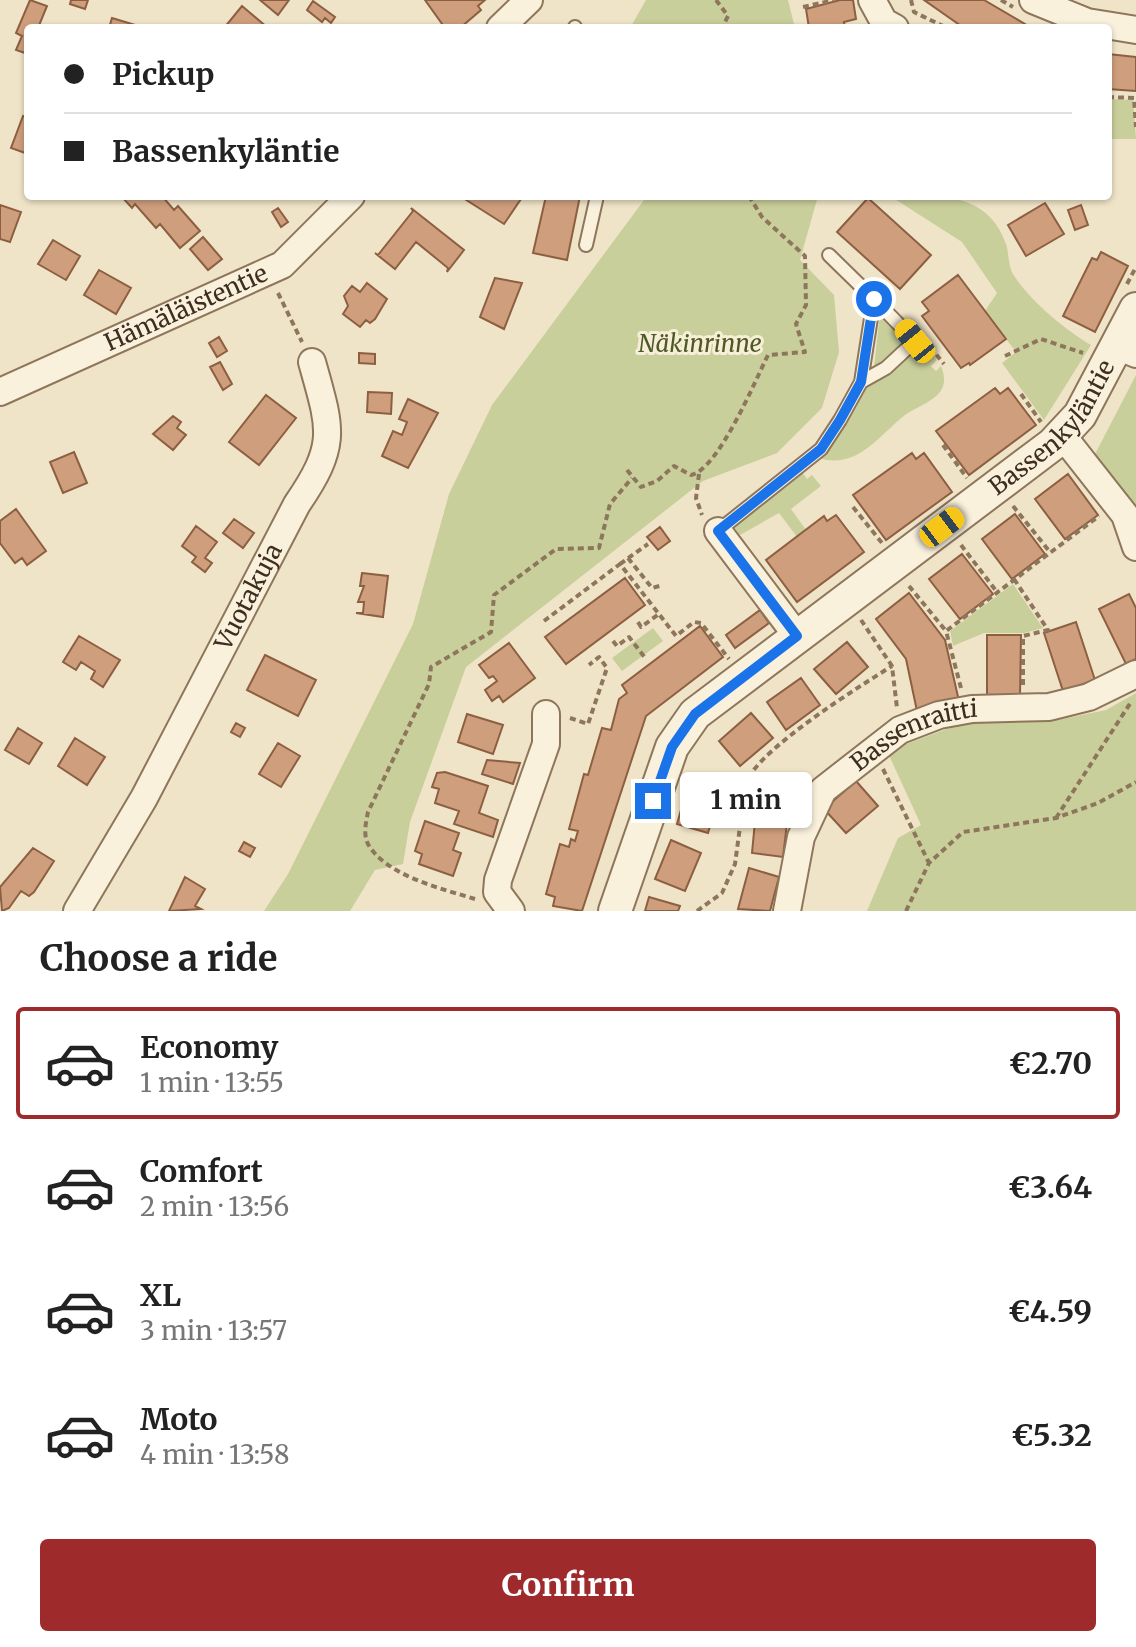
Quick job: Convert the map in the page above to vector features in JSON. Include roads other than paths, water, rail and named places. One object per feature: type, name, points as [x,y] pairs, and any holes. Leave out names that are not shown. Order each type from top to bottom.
[{"type":"street","points":[[504,24],[529,0]]},
{"type":"street","points":[[872,0],[888,24]]},
{"type":"street","points":[[1033,0],[1099,24]]},
{"type":"street","points":[[1112,26],[1136,30]]},
{"type":"street","name":"Hämäläistentie","points":[[0,392],[282,265],[347,200]]},
{"type":"street","name":"Bassenkyläntie","points":[[615,911],[672,747],[682,731],[708,703],[1054,431],[1080,415],[1136,309]]},
{"type":"street","name":"Vuotakuja","points":[[77,911],[144,798],[297,504],[321,468],[328,443],[325,408],[312,362]]},
{"type":"street","points":[[1054,431],[1125,515],[1136,547]]},
{"type":"street","points":[[718,531],[797,636]]},
{"type":"street","name":"Bassenraitti","points":[[787,911],[801,837],[808,815],[823,790],[900,730],[927,718],[966,710],[1049,707],[1089,697],[1136,674]]},
{"type":"street","points":[[506,906],[498,880],[558,716]]},
{"type":"lane","points":[[586,245],[596,200]]},
{"type":"lane","points":[[829,255],[915,341],[886,368],[861,382]]},
{"type":"lane","points":[[718,531],[821,449],[861,382],[874,299]]},
{"type":"park label","name":"Näkinrinne","points":[[700,344]]}]
